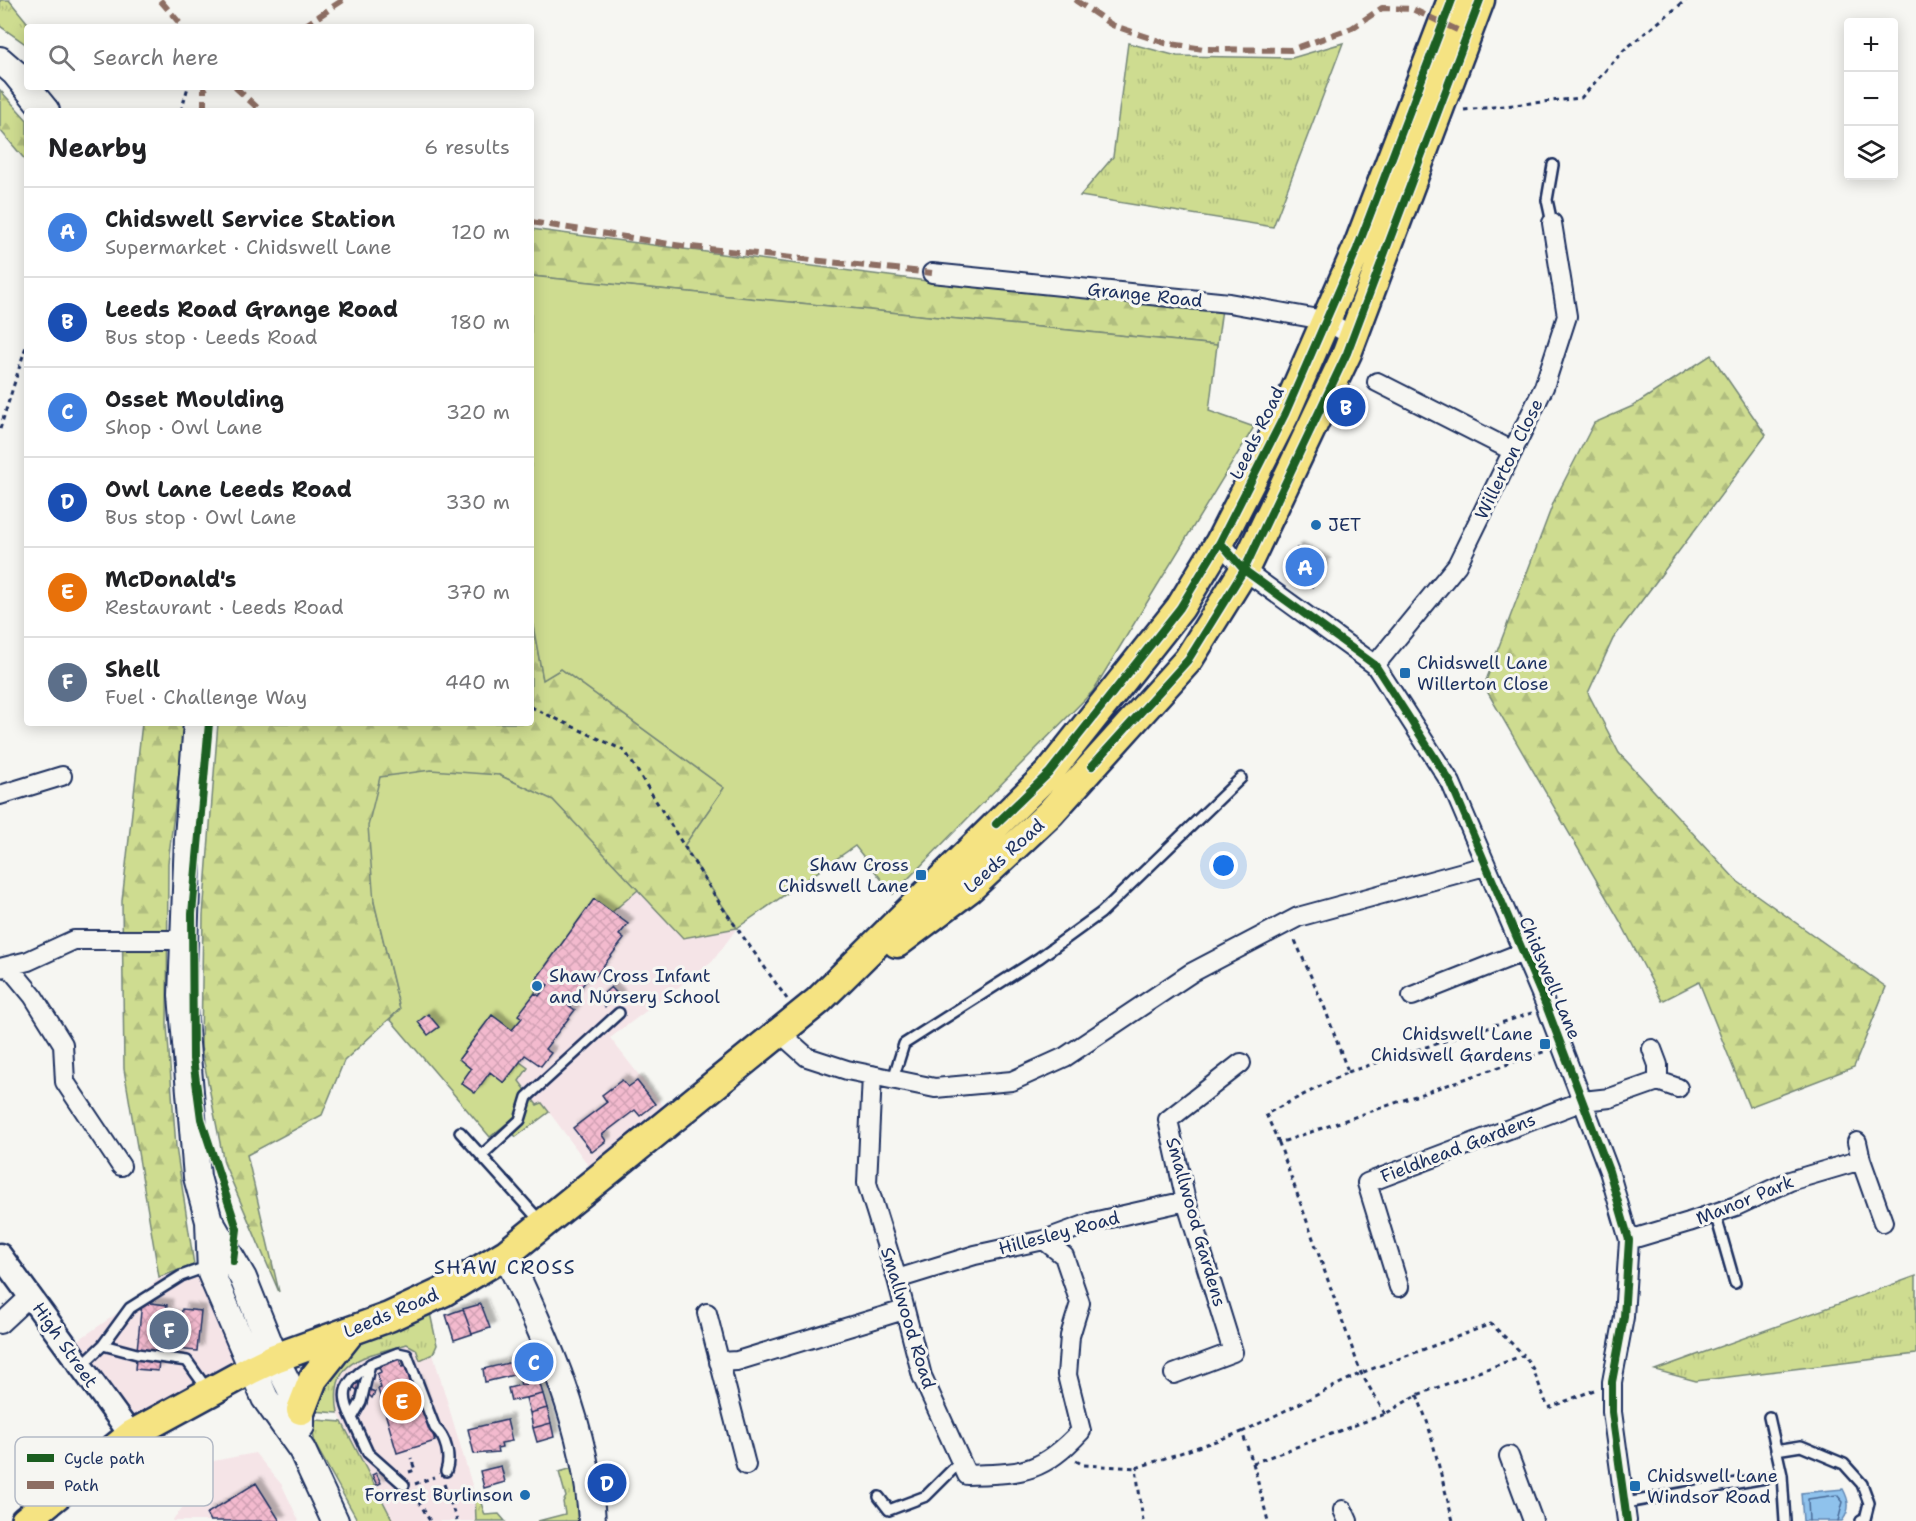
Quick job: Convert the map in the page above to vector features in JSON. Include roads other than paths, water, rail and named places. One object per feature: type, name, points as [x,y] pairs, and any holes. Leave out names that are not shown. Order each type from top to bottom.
[{"type":"main road","name":"Leeds Road","points":[[799,1016],[1049,773],[1180,608],[1220,542],[1285,414],[1324,320],[1357,249],[1452,0]]},
{"type":"main road","name":"Leeds Road","points":[[129,1437],[264,1363],[389,1317],[442,1292],[506,1254],[799,1016],[970,888],[1050,813],[1188,660],[1244,570],[1353,336],[1480,0]]},
{"type":"main road","points":[[0,60],[24,84]]},
{"type":"main road","points":[[29,90],[44,108]]},
{"type":"main road","points":[[197,726],[188,837],[182,995],[196,1166],[209,1221],[211,1273],[264,1363],[301,1410]]},
{"type":"main road","points":[[209,1221],[243,1278],[264,1363],[265,1398],[302,1450],[335,1521]]},
{"type":"main road","points":[[526,1297],[529,1255],[543,1224]]},
{"type":"main road","points":[[506,1254],[560,1372],[590,1489],[592,1521]]},
{"type":"main road","points":[[302,1450],[301,1410],[313,1379],[351,1331]]},
{"type":"main road","name":"Leeds Road","points":[[25,1521],[43,1506]]},
{"type":"street","name":"Willerton Close","points":[[1375,665],[1457,565],[1544,387],[1567,316],[1552,223]]},
{"type":"street","name":"Grange Road","points":[[932,273],[1229,303],[1324,320],[1353,336]]},
{"type":"street","points":[[1377,382],[1513,451]]},
{"type":"street","name":"Chidswell Lane","points":[[1220,542],[1244,570],[1375,665],[1451,783],[1547,1008],[1609,1171],[1629,1240],[1624,1317],[1612,1382],[1612,1412],[1627,1512]]},
{"type":"street","points":[[0,795],[62,776]]},
{"type":"street","points":[[799,1016],[807,1057],[872,1075],[935,1088],[1012,1081],[1065,1057],[1191,973],[1287,922],[1298,917],[1485,866]]},
{"type":"street","points":[[4,967],[28,961],[74,940],[184,940]]},
{"type":"street","points":[[1412,996],[1523,952]]},
{"type":"street","points":[[4,967],[33,996],[63,1044],[64,1082],[121,1166]]},
{"type":"street","points":[[1652,1049],[1658,1065],[1658,1081]]},
{"type":"street","name":"Smallwood Gardens","points":[[1174,1374],[1233,1352],[1186,1201],[1168,1120],[1241,1063]]},
{"type":"street","name":"Smallwood Road","points":[[872,1075],[867,1183],[897,1279],[922,1376],[961,1461]]},
{"type":"street","points":[[1583,1101],[1610,1098],[1658,1081],[1678,1088]]},
{"type":"street","name":"Fieldhead Gardens","points":[[1399,1287],[1367,1183],[1583,1101]]},
{"type":"street","name":"Manor Park","points":[[1629,1240],[1715,1213],[1859,1151],[1883,1222]]},
{"type":"street","name":"Hillesley Road","points":[[897,1279],[975,1255],[1044,1240],[1093,1222],[1186,1201]]},
{"type":"street","points":[[961,1461],[967,1475],[1023,1473],[1060,1453],[1081,1431],[1067,1375],[1070,1336],[1080,1303],[1064,1256],[1044,1240]]},
{"type":"street","name":"High Street","points":[[0,1255],[131,1435]]},
{"type":"street","points":[[0,1323],[30,1296]]},
{"type":"street","points":[[719,1362],[736,1361],[904,1310]]},
{"type":"street","points":[[707,1313],[746,1465]]},
{"type":"street","points":[[1509,1456],[1533,1521]]},
{"type":"lane","points":[[1552,223],[1547,200],[1553,165]]},
{"type":"lane","points":[[893,1079],[904,1044],[1039,958],[1101,913],[1241,777]]},
{"type":"lane","points":[[482,1155],[520,1120],[527,1097],[619,1012]]},
{"type":"lane","points":[[460,1132],[543,1224]]},
{"type":"lane","points":[[1715,1213],[1735,1283]]},
{"type":"lane","points":[[80,1367],[103,1345],[130,1308],[181,1276],[211,1265]]},
{"type":"lane","points":[[103,1345],[137,1354],[187,1361],[209,1392]]},
{"type":"lane","points":[[408,1486],[368,1453],[346,1406],[344,1394],[355,1375],[370,1364],[398,1353],[407,1355],[417,1376],[435,1428],[442,1434],[450,1461],[442,1475]]},
{"type":"lane","points":[[352,1418],[361,1402],[367,1367]]},
{"type":"lane","points":[[1770,1417],[1782,1475],[1785,1521]]},
{"type":"lane","points":[[1776,1450],[1801,1446],[1844,1464],[1862,1484],[1869,1503],[1865,1519],[1861,1521]]},
{"type":"lane","points":[[879,1497],[889,1510],[926,1496],[961,1461]]},
{"type":"lane","points":[[1627,1512],[1782,1475]]},
{"type":"water","points":[[1843,1489],[1848,1505],[1847,1513],[1842,1521],[1803,1521],[1801,1493]]},
{"type":"place","name":"Leeds Road Grange Road","points":[[1346,407]]},
{"type":"place","name":"JET","points":[[1316,525]]},
{"type":"place","name":"Chidswell Service Station","points":[[1305,567]]},
{"type":"place","name":"Chidswell Lane Willerton Close","points":[[1405,673]]},
{"type":"place","name":"Shaw Cross Chidswell Lane","points":[[921,875]]},
{"type":"place","name":"Shaw Cross Infant and Nursery School","points":[[537,986]]},
{"type":"place","name":"Chidswell Lane Chidswell Gardens","points":[[1545,1044]]},
{"type":"place","name":"Shell","points":[[169,1330]]},
{"type":"place","name":"Osset Moulding","points":[[534,1362]]},
{"type":"place","name":"McDonald's","points":[[402,1401]]},
{"type":"place","name":"Owl Lane Leeds Road","points":[[607,1483]]},
{"type":"place","name":"Chidswell Lane Windsor Road","points":[[1635,1486]]},
{"type":"place","name":"Forrest Burlinson","points":[[525,1495]]},
{"type":"district","name":"SHAW CROSS","points":[[505,1267]]}]
